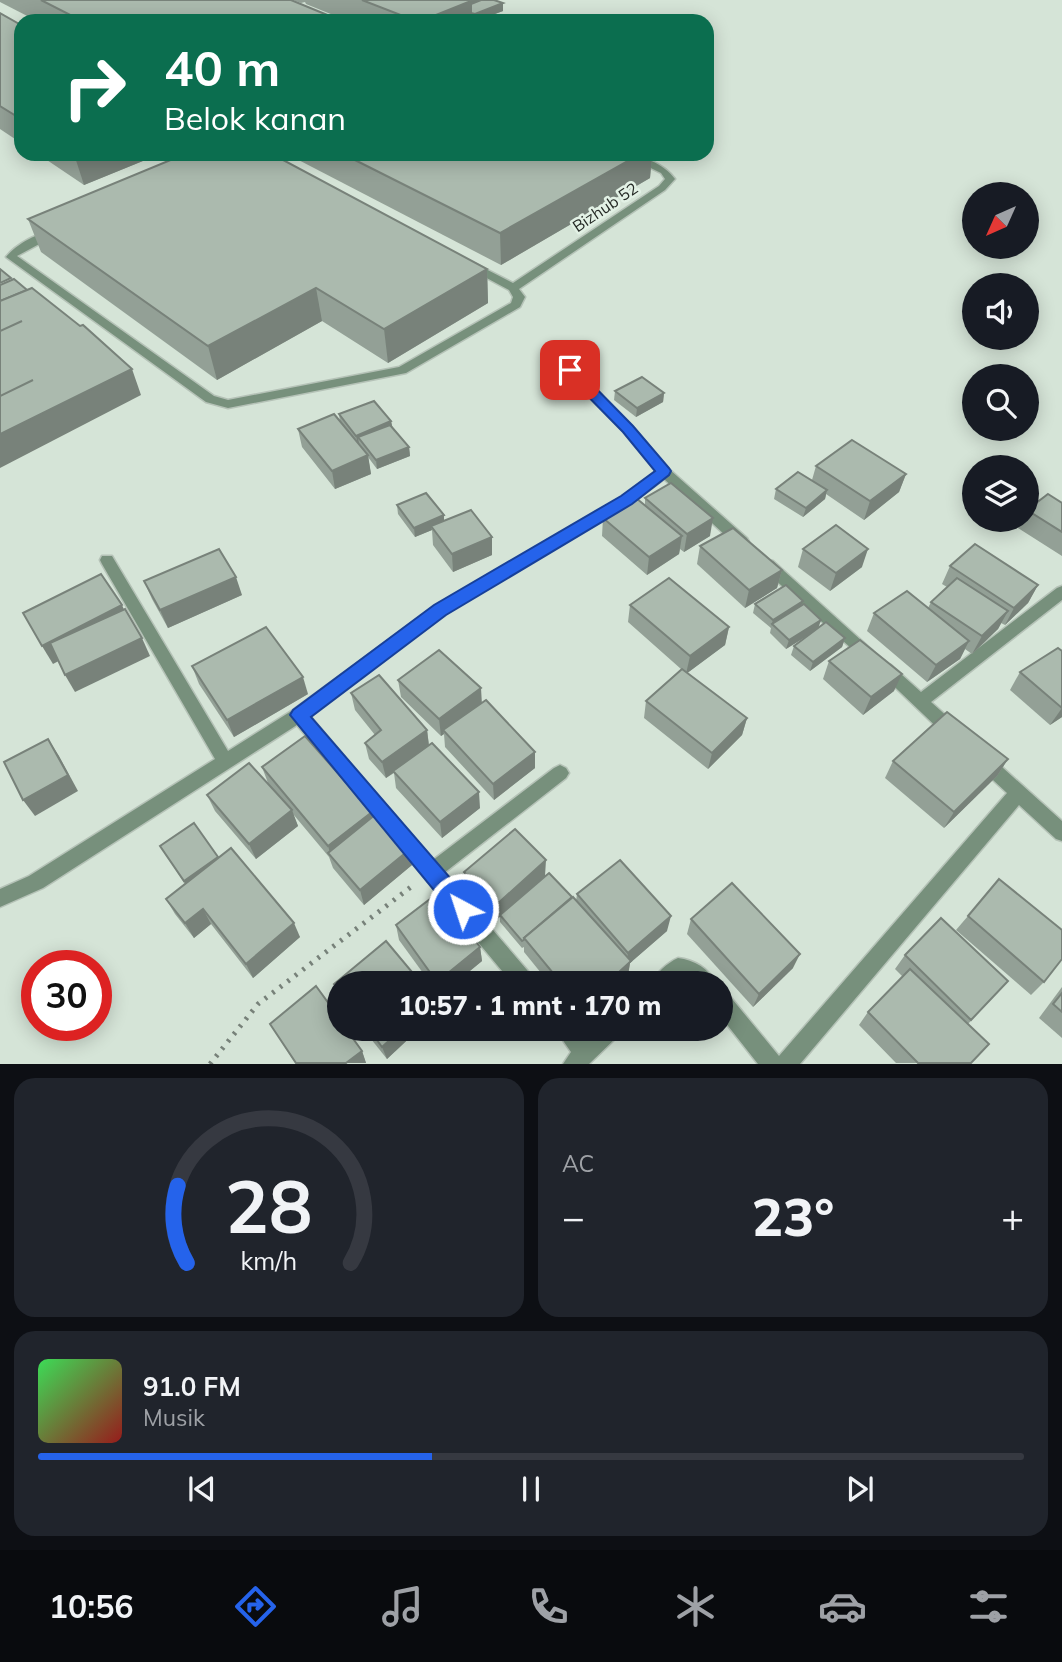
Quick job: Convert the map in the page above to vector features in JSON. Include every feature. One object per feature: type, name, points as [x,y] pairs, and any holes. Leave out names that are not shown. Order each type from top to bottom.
[{"type":"street","name":"Bizhub 52","points":[[513,288],[662,188],[670,178],[664,171],[642,161]]},
{"type":"street","points":[[65,227],[16,251],[11,257],[210,399],[228,404],[402,370],[516,305],[519,297],[513,288],[465,263]]},
{"type":"street","points":[[570,370],[628,429],[664,471],[1062,833]]},
{"type":"street","points":[[0,898],[36,882],[299,715],[440,610],[627,500],[664,471]]},
{"type":"street","points":[[107,559],[225,761]]},
{"type":"street","points":[[920,702],[1062,592]]},
{"type":"street","points":[[299,715],[515,971]]},
{"type":"street","points":[[432,872],[560,773]]},
{"type":"street","points":[[786,1063],[1018,793]]},
{"type":"street","points":[[675,971],[678,968],[692,971]]},
{"type":"street","points":[[733,1016],[772,1063]]},
{"type":"street","points":[[571,1041],[579,1058],[598,1041]]},
{"type":"path","points":[[210,1063],[258,1004],[432,872]]},
{"type":"building","points":[[41,0],[291,0],[325,14],[68,14]]},
{"type":"building","points":[[362,0],[471,1],[438,14],[398,14]]},
{"type":"building","points":[[481,0],[503,3],[475,14],[471,13],[471,4]]},
{"type":"building","points":[[0,13],[14,21],[14,115],[0,106]]},
{"type":"building","points":[[168,161],[285,161],[487,269],[384,329],[316,288],[208,346],[28,219]]},
{"type":"building","points":[[357,161],[628,161],[500,233]]},
{"type":"building","points":[[0,269],[11,278],[0,283]]},
{"type":"building","points":[[14,279],[27,290],[0,301],[0,285]]},
{"type":"building","points":[[32,288],[80,326],[83,325],[132,369],[0,434],[0,301]]},
{"type":"building","points":[[642,377],[664,393],[637,408],[615,391]]},
{"type":"building","points":[[374,401],[391,421],[356,436],[339,414]]},
{"type":"building","points":[[334,414],[368,455],[332,471],[298,429]]},
{"type":"building","points":[[390,425],[409,447],[376,460],[358,437]]},
{"type":"building","points":[[852,440],[906,474],[870,501],[816,466]]},
{"type":"building","points":[[798,472],[827,490],[806,508],[776,489]]},
{"type":"building","points":[[671,483],[713,518],[687,534],[645,498]]},
{"type":"building","points":[[426,493],[444,515],[414,528],[397,505]]},
{"type":"building","points":[[1048,494],[1062,503],[1062,532],[1039,518],[1039,501]]},
{"type":"building","points":[[636,498],[682,536],[649,557],[603,518]]},
{"type":"building","points":[[471,510],[492,537],[452,554],[431,526]]},
{"type":"building","points":[[836,525],[868,549],[836,573],[803,549]]},
{"type":"building","points":[[733,528],[782,570],[749,590],[700,546]]},
{"type":"building","points":[[975,544],[1038,585],[1014,608],[950,566]]},
{"type":"building","points":[[219,549],[236,577],[160,610],[144,581]]},
{"type":"building","points":[[101,574],[122,605],[42,646],[23,613]]},
{"type":"building","points":[[669,578],[729,627],[690,656],[630,605]]},
{"type":"building","points":[[957,578],[1008,611],[982,636],[931,602]]},
{"type":"building","points":[[786,585],[803,601],[773,620],[755,604]]},
{"type":"building","points":[[907,591],[969,641],[936,665],[874,613]]},
{"type":"building","points":[[804,604],[821,620],[789,640],[772,624]]},
{"type":"building","points":[[125,609],[142,638],[65,675],[50,643]]},
{"type":"building","points":[[826,622],[845,638],[813,662],[794,646]]},
{"type":"building","points":[[266,627],[303,677],[227,720],[192,666]]},
{"type":"building","points":[[860,640],[902,674],[871,697],[829,661]]},
{"type":"building","points":[[1058,648],[1062,651],[1062,708],[1020,672]]},
{"type":"building","points":[[439,650],[481,688],[439,719],[398,680]]},
{"type":"building","points":[[682,669],[747,718],[712,753],[646,701]]},
{"type":"building","points":[[379,675],[427,730],[382,762],[365,743],[381,730],[351,693]]},
{"type":"building","points":[[486,700],[535,752],[493,784],[443,730]]},
{"type":"building","points":[[947,712],[1008,759],[954,812],[893,761]]},
{"type":"building","points":[[305,736],[372,812],[328,846],[262,767]]},
{"type":"building","points":[[48,739],[68,775],[23,800],[4,762]]},
{"type":"building","points":[[432,743],[479,792],[440,822],[393,771]]},
{"type":"building","points":[[249,763],[292,810],[249,844],[207,795]]},
{"type":"building","points":[[376,814],[409,850],[360,890],[328,853]]},
{"type":"building","points":[[194,823],[218,857],[184,881],[160,846]]},
{"type":"building","points":[[515,829],[546,860],[495,906],[464,872]]},
{"type":"building","points":[[231,848],[294,923],[246,964],[203,909],[185,923],[166,899]]},
{"type":"building","points":[[620,860],[671,916],[628,953],[577,894]]},
{"type":"building","points":[[549,873],[572,897],[522,941],[500,915]]},
{"type":"building","points":[[999,879],[1062,930],[1062,959],[1044,982],[968,916]]},
{"type":"building","points":[[732,883],[800,954],[759,994],[691,919]]},
{"type":"building","points":[[438,893],[480,947],[451,971],[429,971],[396,925]]},
{"type":"building","points":[[573,897],[631,961],[620,971],[551,971],[524,938]]},
{"type":"building","points":[[941,918],[1008,981],[971,1020],[905,955]]},
{"type":"building","points":[[386,941],[411,971],[350,971]]},
{"type":"building","points":[[910,969],[989,1044],[971,1063],[918,1063],[868,1012]]},
{"type":"building","points":[[316,986],[327,1001],[327,1041],[355,1041],[362,1051],[346,1063],[296,1063],[270,1024]]},
{"type":"building","points":[[1062,993],[1062,1012],[1053,1004]]},
{"type":"building","points":[[378,1041],[389,1041],[382,1047]]},
{"type":"route","points":[[463,909],[299,715],[440,610],[627,500],[664,471],[628,429],[570,370]]}]
